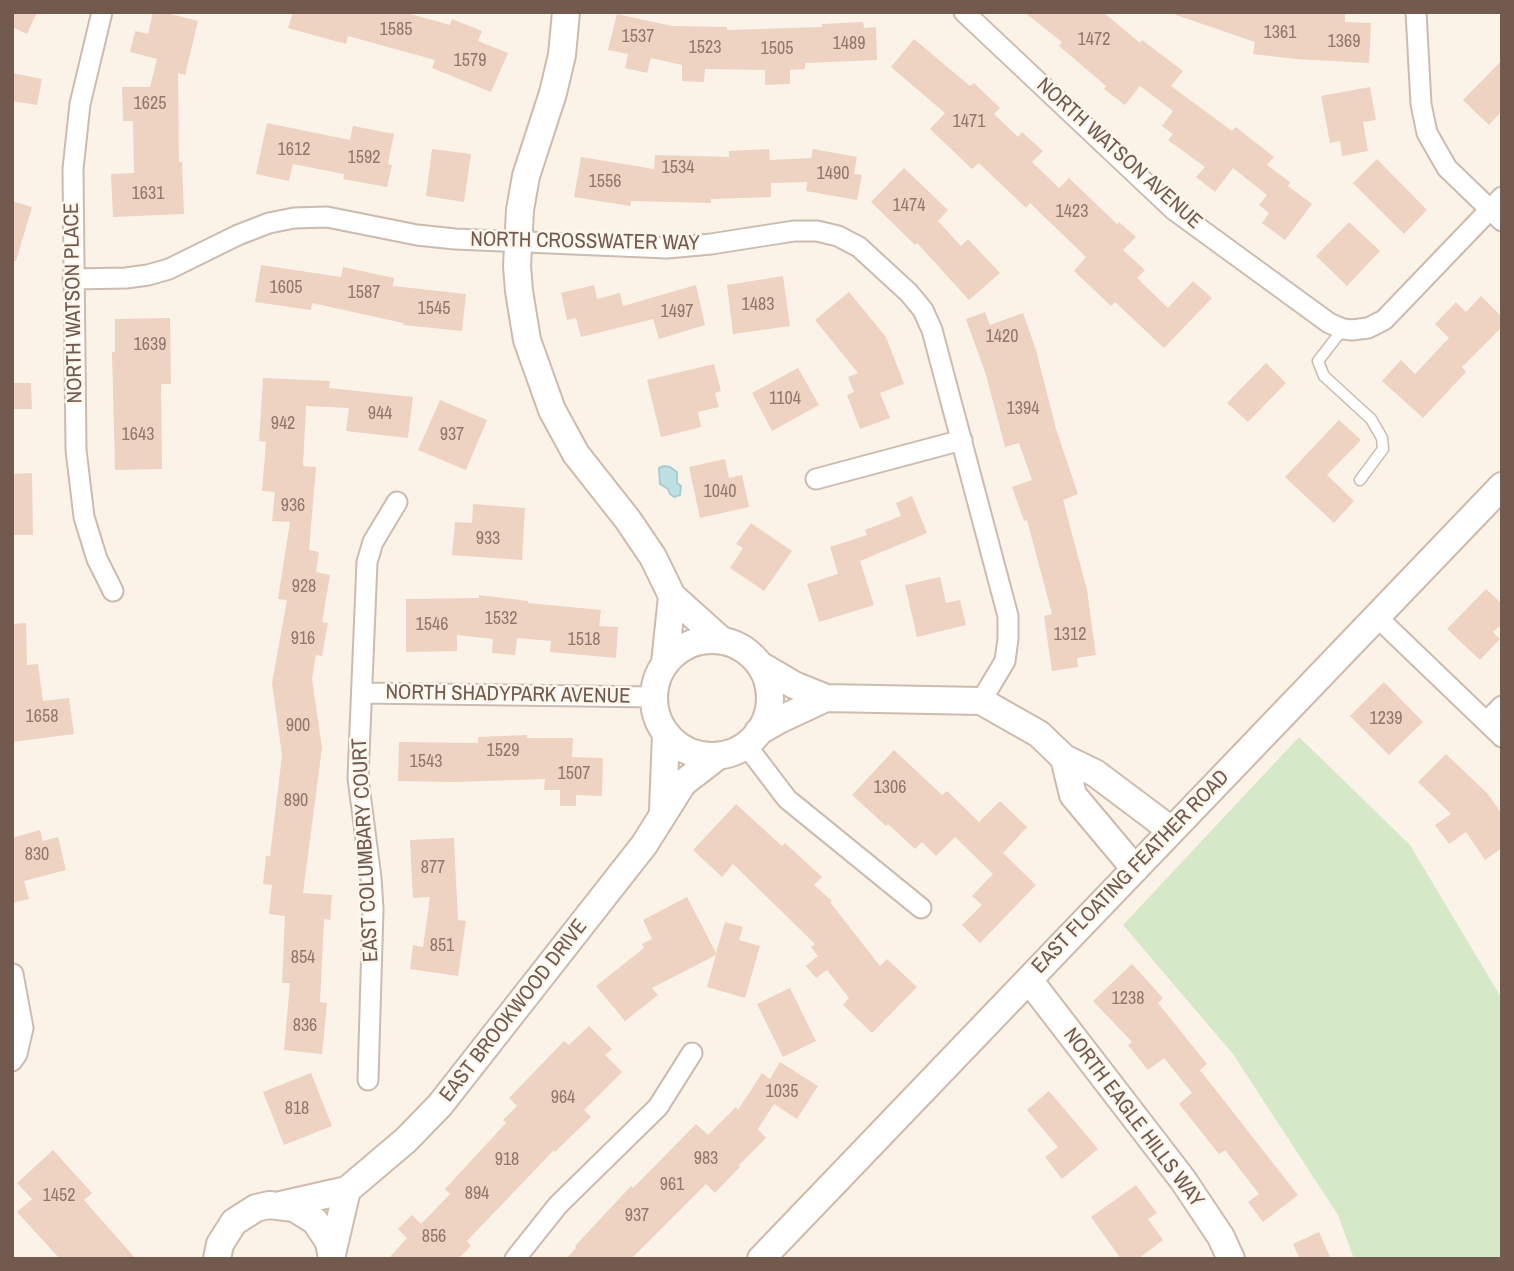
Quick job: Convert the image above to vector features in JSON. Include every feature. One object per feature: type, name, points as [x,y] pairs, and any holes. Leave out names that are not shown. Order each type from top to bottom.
[{"type":"street","name":"NORTH WATSON PLACE","points":[[103,12],[86,72],[76,136],[72,201],[73,279],[77,472],[89,538],[113,591]]},
{"type":"street","points":[[566,12],[562,55],[553,93],[526,176],[517,242],[522,316],[527,340],[547,399],[576,454],[628,520],[653,557],[672,596],[721,640]]},
{"type":"street","name":"NORTH WATSON AVENUE","points":[[964,12],[1174,210],[1329,323],[1348,330]]},
{"type":"street","points":[[1348,330],[1368,328],[1384,320],[1498,209],[1447,168],[1427,133],[1421,104],[1416,12]]},
{"type":"street","name":"NORTH CROSSWATER WAY","points":[[73,279],[148,275],[169,269],[238,235],[270,223],[294,218],[327,217],[418,235],[456,239],[667,247],[711,244],[794,231],[817,231],[838,236],[859,247],[909,293],[923,310],[932,330],[1008,616],[1005,661],[981,701]]},
{"type":"street","points":[[816,479],[962,440]]},
{"type":"street","name":"EAST FLOATING FEATHER ROAD","points":[[761,1259],[1502,486]]},
{"type":"street","name":"EAST COLUMBARY COURT","points":[[368,1080],[373,909],[358,778],[367,562],[373,542],[397,502]]},
{"type":"street","points":[[665,663],[672,596]]},
{"type":"street","points":[[1376,616],[1502,737]]},
{"type":"street","points":[[752,739],[767,717],[770,699],[768,681],[760,665],[749,653],[721,640],[705,640],[676,652],[665,663],[657,679],[654,697],[656,716],[666,734],[680,747],[698,755],[718,756],[733,752],[752,739],[779,720],[826,698]]},
{"type":"street","points":[[760,665],[794,685],[826,698],[981,701],[1039,734],[1064,758],[1095,773],[1171,830]]},
{"type":"street","name":"NORTH SHADYPARK AVENUE","points":[[362,694],[654,697]]},
{"type":"street","points":[[1487,721],[1502,706]]},
{"type":"street","points":[[663,815],[666,734]]},
{"type":"street","points":[[752,739],[787,799],[921,908]]},
{"type":"street","name":"EAST BROOKWOOD DRIVE","points":[[217,1259],[220,1244],[234,1222],[256,1208],[347,1190],[406,1140],[440,1105],[644,845],[683,783],[718,756]]},
{"type":"street","points":[[1064,758],[1073,795],[1135,869]]},
{"type":"street","points":[[12,1061],[17,1054],[23,1028],[13,974]]},
{"type":"street","name":"NORTH EAGLE HILLS WAY","points":[[1028,980],[1183,1180],[1221,1237],[1231,1259]]},
{"type":"street","points":[[515,1259],[558,1205],[658,1107],[692,1053]]},
{"type":"street","points":[[332,1256],[347,1190]]},
{"type":"street","points":[[281,1205],[294,1208],[315,1221],[329,1242],[332,1256]]},
{"type":"lane","points":[[1348,330],[1318,360],[1324,376],[1371,419],[1382,438],[1383,449],[1360,480]]},
{"type":"green space","points":[[1299,737],[1410,845],[1502,999],[1502,1259],[1354,1259],[1338,1215],[1233,1054],[1123,925]]},
{"type":"water","points":[[664,466],[677,472],[677,483],[681,486],[680,495],[674,497],[660,484],[659,468]]},
{"type":"building","points":[[12,12],[37,12],[27,34],[12,27]]},
{"type":"building","points":[[153,12],[198,21],[185,75],[178,73],[179,162],[182,162],[184,214],[113,217],[111,174],[134,173],[133,121],[123,121],[122,87],[150,87],[157,59],[130,52],[135,31],[148,34]]},
{"type":"building","points":[[293,12],[403,12],[450,25],[452,19],[482,31],[478,41],[508,53],[491,92],[432,68],[435,60],[348,36],[346,44],[288,28]]},
{"type":"building","points":[[1024,12],[1103,12],[1140,43],[1142,40],[1183,71],[1171,86],[1232,131],[1236,127],[1274,157],[1267,165],[1290,182],[1288,186],[1312,204],[1285,240],[1262,223],[1269,213],[1259,205],[1267,195],[1233,168],[1215,192],[1196,177],[1205,167],[1168,140],[1173,134],[1162,126],[1173,111],[1140,86],[1125,105],[1059,46],[1062,42]]},
{"type":"building","points":[[1177,12],[1345,12],[1345,22],[1371,23],[1369,63],[1253,54],[1255,42],[1176,15]]},
{"type":"building","points":[[617,14],[672,26],[727,27],[727,30],[822,27],[822,24],[863,22],[864,28],[876,27],[877,60],[805,63],[805,69],[790,70],[790,84],[765,85],[765,70],[705,69],[704,82],[682,81],[682,65],[651,58],[647,73],[625,68],[628,54],[608,50]]},
{"type":"building","points":[[914,39],[970,86],[974,83],[1000,108],[994,114],[1018,137],[1022,132],[1043,151],[1032,162],[1059,188],[1069,178],[1117,224],[1119,222],[1136,237],[1123,250],[1145,270],[1137,278],[1168,308],[1193,281],[1212,298],[1164,348],[1115,302],[1111,306],[1074,271],[1086,257],[1030,203],[1026,208],[979,163],[972,169],[930,129],[945,113],[891,67]]},
{"type":"building","points":[[1502,60],[1502,111],[1489,125],[1463,100]]},
{"type":"building","points":[[12,73],[42,79],[37,105],[12,101]]},
{"type":"building","points":[[1370,87],[1376,120],[1363,122],[1368,151],[1342,156],[1340,141],[1330,143],[1321,96]]},
{"type":"building","points":[[267,123],[350,140],[353,126],[394,134],[387,187],[343,179],[344,174],[293,164],[289,181],[256,174]]},
{"type":"building","points":[[432,149],[471,154],[464,202],[426,196]]},
{"type":"building","points":[[769,149],[770,160],[811,158],[813,149],[857,157],[854,174],[862,175],[857,200],[806,191],[807,182],[771,183],[771,197],[711,199],[711,203],[631,201],[630,206],[574,197],[581,157],[654,169],[655,155],[729,157],[729,151]]},
{"type":"building","points":[[1377,159],[1427,210],[1404,234],[1353,183]]},
{"type":"building","points":[[904,168],[948,210],[938,221],[961,246],[968,239],[1000,273],[969,300],[917,243],[915,245],[871,202]]},
{"type":"building","points":[[12,201],[32,207],[16,261],[12,261]]},
{"type":"building","points":[[1349,222],[1380,251],[1347,286],[1316,256]]},
{"type":"building","points":[[261,265],[341,277],[343,267],[394,278],[393,286],[466,294],[462,331],[403,325],[312,303],[311,310],[255,302]]},
{"type":"building","points":[[783,276],[790,326],[733,334],[727,285]]},
{"type":"building","points":[[594,285],[597,299],[620,293],[623,306],[696,285],[705,325],[659,339],[653,319],[581,337],[576,318],[567,320],[561,293]]},
{"type":"building","points":[[849,292],[886,337],[904,384],[880,393],[890,418],[860,429],[847,395],[854,392],[848,377],[858,373],[815,320]]},
{"type":"building","points":[[1481,296],[1502,317],[1502,327],[1462,367],[1466,372],[1423,418],[1382,381],[1401,360],[1415,374],[1449,338],[1435,324],[1456,302],[1466,312]]},
{"type":"building","points":[[985,312],[990,325],[1023,313],[1036,350],[1056,429],[1078,494],[1063,500],[1087,590],[1096,655],[1077,658],[1078,667],[1052,671],[1044,616],[1052,614],[1027,520],[1024,521],[1012,487],[1032,480],[1019,443],[1005,447],[986,375],[966,319]]},
{"type":"building","points":[[170,318],[171,384],[161,384],[162,469],[115,470],[112,352],[115,352],[115,319]]},
{"type":"building","points":[[1266,363],[1286,383],[1248,422],[1227,403]]},
{"type":"building","points":[[714,364],[721,391],[715,393],[719,407],[698,412],[701,427],[661,437],[647,380]]},
{"type":"building","points":[[798,368],[819,405],[772,431],[752,393]]},
{"type":"building","points":[[263,378],[330,381],[329,388],[413,397],[408,438],[346,431],[349,408],[306,406],[303,466],[316,467],[309,550],[319,552],[316,572],[330,575],[322,622],[328,623],[322,656],[316,655],[312,679],[322,748],[303,893],[332,895],[330,920],[324,919],[320,1002],[327,1003],[322,1054],[284,1050],[290,983],[282,983],[285,916],[269,914],[272,885],[263,884],[266,856],[270,856],[282,755],[272,683],[287,600],[278,599],[290,522],[272,521],[275,492],[262,491],[266,442],[259,441]]},
{"type":"building","points":[[12,383],[31,383],[32,409],[12,409]]},
{"type":"building","points":[[440,400],[487,420],[466,470],[418,450]]},
{"type":"building","points":[[1339,420],[1361,440],[1327,475],[1354,501],[1334,523],[1285,477]]},
{"type":"building","points":[[725,459],[729,478],[742,475],[749,507],[700,518],[689,467]]},
{"type":"building","points":[[32,473],[33,535],[12,535],[12,474]]},
{"type":"building","points":[[912,496],[927,533],[860,561],[874,605],[819,622],[807,584],[838,574],[830,547],[867,535],[865,530],[901,516],[896,503]]},
{"type":"building","points":[[473,504],[525,508],[522,560],[452,555],[455,522],[472,523]]},
{"type":"building","points":[[751,523],[792,551],[764,591],[730,568],[743,548],[736,544]]},
{"type":"building","points":[[940,577],[946,603],[960,600],[966,625],[917,637],[905,585]]},
{"type":"building","points":[[1486,589],[1502,604],[1502,624],[1493,632],[1500,639],[1480,660],[1447,629]]},
{"type":"building","points":[[479,595],[601,610],[599,626],[618,627],[616,658],[550,652],[551,641],[517,638],[515,655],[492,653],[493,639],[457,635],[457,651],[406,652],[406,599],[479,598]]},
{"type":"building","points":[[26,623],[27,665],[38,664],[43,701],[69,698],[74,734],[12,742],[12,624]]},
{"type":"building","points":[[1384,682],[1423,722],[1389,755],[1350,716]]},
{"type":"building","points":[[527,735],[527,738],[573,738],[572,757],[603,758],[602,796],[576,795],[576,806],[560,806],[560,790],[544,790],[545,779],[398,781],[399,742],[478,743],[478,737]]},
{"type":"building","points":[[894,750],[942,795],[947,791],[979,822],[1000,801],[1027,827],[1003,853],[1036,885],[980,943],[962,925],[982,905],[972,896],[993,874],[955,837],[936,856],[922,842],[915,849],[852,795]]},
{"type":"building","points":[[1446,754],[1488,794],[1502,814],[1502,848],[1485,860],[1466,832],[1449,844],[1435,825],[1451,814],[1418,782]]},
{"type":"building","points":[[736,804],[782,846],[785,843],[822,877],[814,885],[832,901],[830,902],[880,966],[887,959],[917,987],[872,1033],[843,1005],[849,998],[827,970],[816,978],[806,966],[818,956],[811,947],[815,944],[733,864],[722,877],[693,850]]},
{"type":"building","points":[[40,830],[43,841],[58,837],[66,870],[24,881],[29,899],[12,903],[12,838]]},
{"type":"building","points":[[454,838],[458,920],[466,921],[458,976],[410,969],[413,945],[423,947],[430,897],[413,898],[410,840]]},
{"type":"building","points":[[687,897],[716,953],[725,922],[743,927],[739,940],[760,946],[745,998],[707,987],[716,955],[652,988],[658,995],[625,1021],[596,986],[644,948],[642,944],[652,939],[643,920]]},
{"type":"building","points":[[1132,964],[1163,998],[1158,1003],[1207,1064],[1200,1070],[1298,1195],[1263,1222],[1248,1202],[1259,1194],[1225,1150],[1219,1154],[1179,1104],[1192,1093],[1164,1058],[1148,1070],[1128,1045],[1132,1042],[1093,1001]]},
{"type":"building","points":[[790,988],[816,1041],[783,1057],[757,1004]]},
{"type":"building","points":[[589,1026],[612,1049],[605,1055],[622,1072],[584,1110],[591,1117],[555,1152],[554,1150],[467,1241],[471,1246],[458,1259],[388,1259],[407,1238],[398,1229],[412,1215],[421,1224],[450,1194],[445,1189],[506,1123],[503,1120],[517,1106],[509,1098],[564,1041],[569,1045]]},
{"type":"building","points":[[780,1062],[818,1086],[797,1119],[774,1104],[758,1129],[766,1138],[740,1167],[715,1193],[706,1184],[631,1259],[566,1259],[631,1186],[633,1188],[696,1124],[708,1135],[736,1107],[738,1110],[762,1073],[770,1079]]},
{"type":"building","points":[[311,1073],[332,1126],[284,1145],[263,1092]]},
{"type":"building","points":[[1049,1091],[1098,1149],[1062,1179],[1045,1157],[1058,1147],[1027,1110]]},
{"type":"building","points":[[53,1150],[92,1193],[84,1200],[136,1259],[60,1259],[17,1212],[32,1199],[17,1183]]},
{"type":"building","points":[[1136,1185],[1157,1213],[1148,1219],[1163,1240],[1138,1259],[1121,1259],[1091,1217]]},
{"type":"building","points":[[1319,1232],[1331,1259],[1300,1259],[1293,1244]]}]
